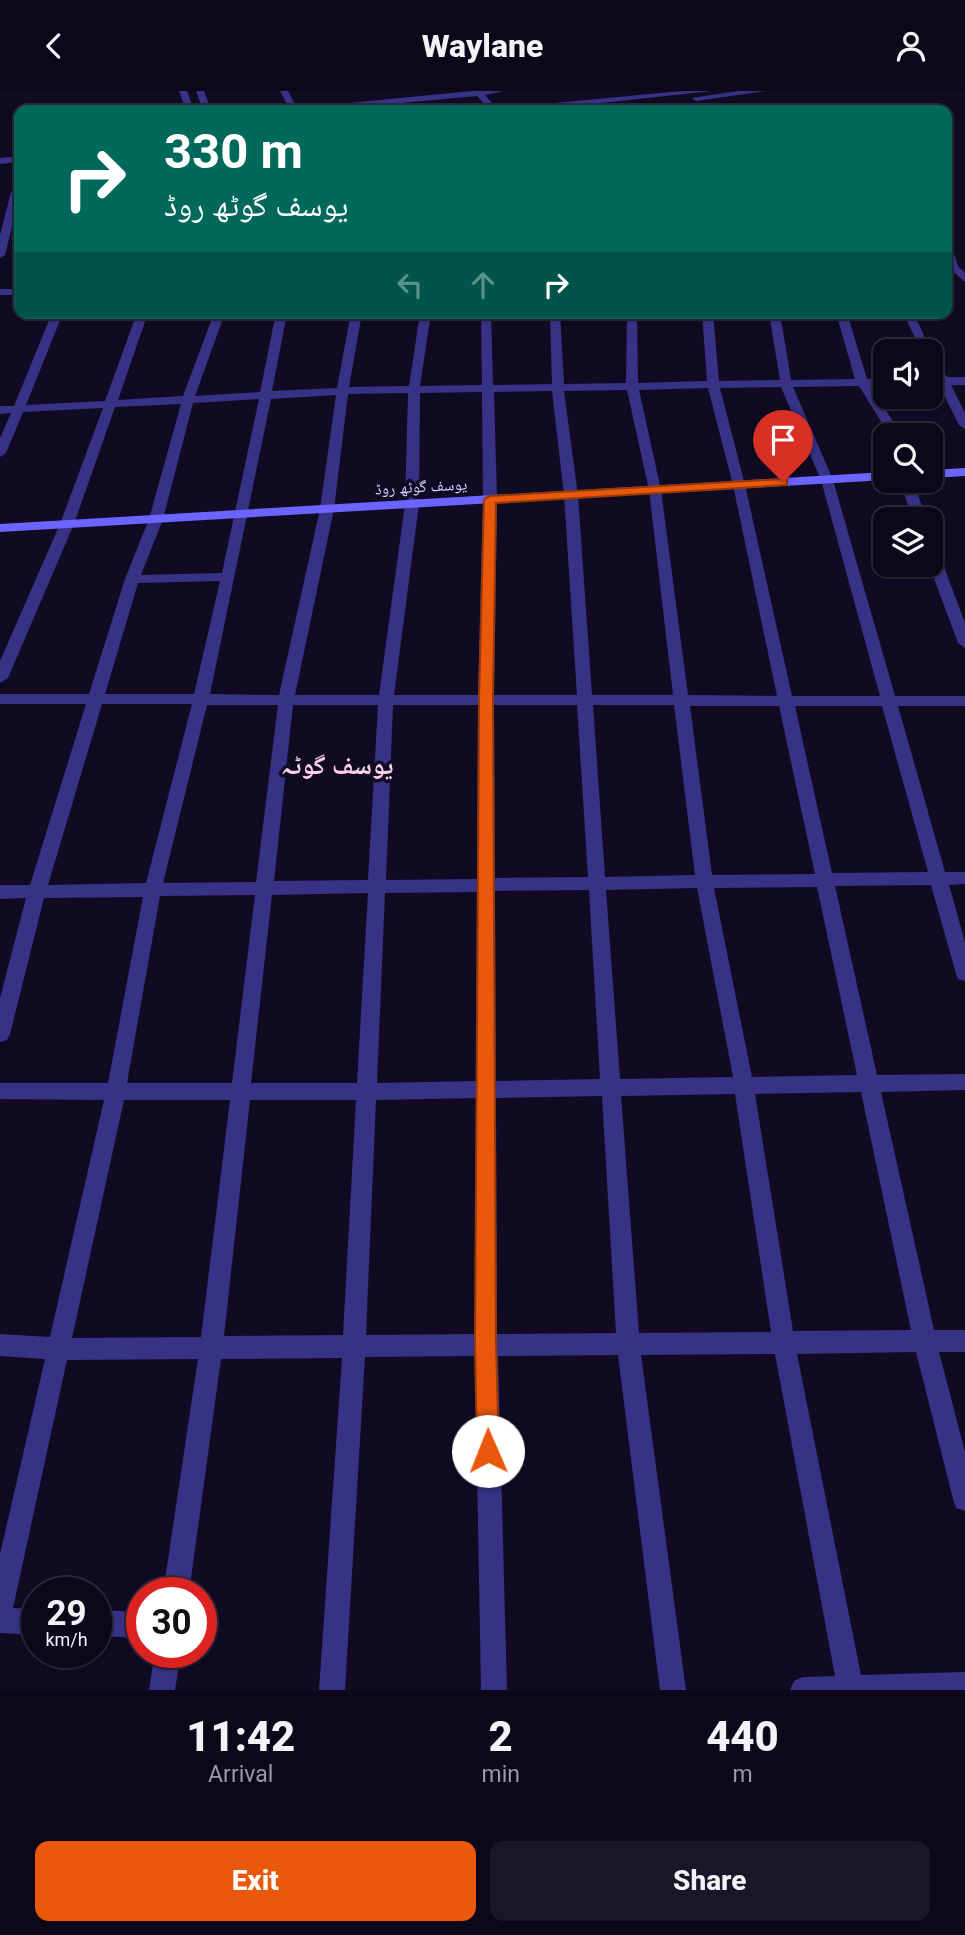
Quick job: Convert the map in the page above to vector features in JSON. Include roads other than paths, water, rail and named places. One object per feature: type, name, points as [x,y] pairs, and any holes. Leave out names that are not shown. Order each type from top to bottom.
[{"type":"street","points":[[382,91],[388,102]]},
{"type":"street","points":[[325,105],[388,102],[430,94],[500,91]]},
{"type":"street","points":[[560,105],[708,91]]},
{"type":"street","points":[[618,105],[762,91]]},
{"type":"street","points":[[477,92],[489,105]]},
{"type":"street","points":[[0,255],[14,200]]},
{"type":"street","points":[[0,453],[56,319]]},
{"type":"street","points":[[0,678],[66,524],[141,319]]},
{"type":"street","points":[[0,1034],[37,891],[132,579],[156,519],[188,400],[218,319]]},
{"type":"street","points":[[0,1609],[4,1569],[58,1349],[116,1091],[153,889],[201,699],[242,514],[281,319]]},
{"type":"street","points":[[178,1577],[211,1348],[286,699],[327,509],[342,391],[356,319]]},
{"type":"street","points":[[332,1690],[355,1346],[386,700],[412,504],[414,390],[425,319]]},
{"type":"street","points":[[486,319],[490,499],[486,699],[486,1345],[494,1690]]},
{"type":"street","points":[[555,319],[558,388],[571,495],[628,1342],[673,1690]]},
{"type":"street","points":[[632,319],[632,386],[655,490],[704,881],[744,1086],[784,1343],[851,1689]]},
{"type":"street","points":[[708,319],[713,385],[739,485],[787,701],[925,1342],[965,1499]]},
{"type":"street","points":[[775,319],[786,384],[827,480],[965,974]]},
{"type":"street","points":[[843,319],[862,383],[888,423]]},
{"type":"street","points":[[911,319],[921,339]]},
{"type":"street","points":[[943,381],[965,381]]},
{"type":"street","points":[[0,409],[342,391],[873,383]]},
{"type":"street","points":[[943,390],[965,425]]},
{"type":"street","points":[[943,473],[965,472]]},
{"type":"street","name":"یوسف گوٹھ روڈ","points":[[0,528],[873,478]]},
{"type":"street","points":[[132,579],[228,577]]},
{"type":"street","points":[[941,577],[965,643]]},
{"type":"street","points":[[0,699],[965,701]]},
{"type":"street","points":[[0,891],[965,877]]},
{"type":"street","points":[[0,1091],[367,1091],[965,1082]]},
{"type":"street","points":[[0,1345],[58,1349],[965,1341]]},
{"type":"street","points":[[0,1621],[21,1622]]},
{"type":"street","points":[[162,1690],[165,1668]]},
{"type":"street","points":[[803,1690],[965,1685]]},
{"type":"district","name":"یوسف گوٹہ","points":[[337,765]]}]
